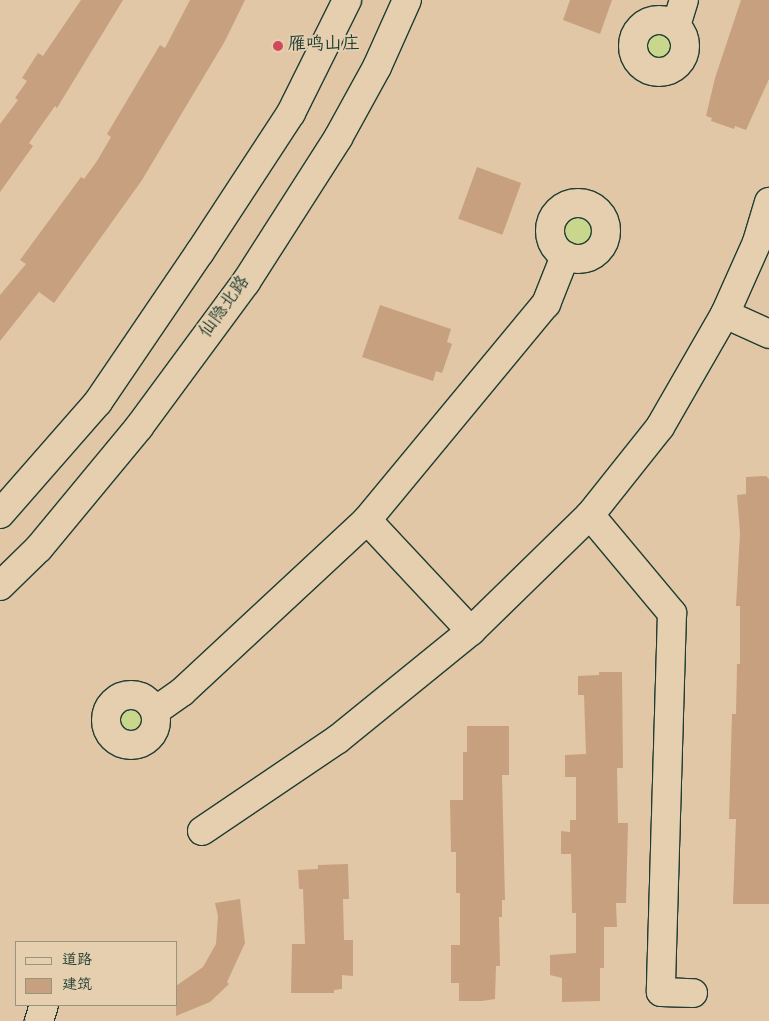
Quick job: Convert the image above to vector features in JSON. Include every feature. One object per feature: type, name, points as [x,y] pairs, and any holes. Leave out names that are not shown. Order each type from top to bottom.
[{"type":"main road","points":[[0,514],[98,402],[200,252],[291,113],[347,0]]},
{"type":"main road","name":"仙隐北路","points":[[0,586],[39,548],[139,427],[246,282],[338,138],[377,67],[406,0]]},
{"type":"main road","points":[[676,26],[684,0]]},
{"type":"main road","points":[[202,831],[338,739],[471,631],[590,515],[660,427],[726,314],[757,242],[769,202]]},
{"type":"main road","points":[[154,711],[182,692],[367,520],[546,304],[565,256]]},
{"type":"main road","points":[[726,314],[769,334]]},
{"type":"main road","points":[[590,515],[672,613],[661,992],[692,993]]},
{"type":"main road","points":[[367,520],[471,631]]},
{"type":"main road","points":[[39,1021],[44,1006]]},
{"type":"green space","points":[[658,29],[665,30],[671,34],[675,40],[675,54],[671,60],[665,64],[658,65],[651,64],[645,60],[641,54],[640,47],[641,40],[645,34],[651,30]]},
{"type":"green space","points":[[578,214],[590,220],[596,232],[590,244],[578,250],[566,244],[560,232],[566,220]]},
{"type":"green space","points":[[131,703],[138,704],[143,708],[147,713],[147,727],[143,732],[138,736],[131,737],[124,736],[119,732],[115,727],[114,720],[115,713],[119,708],[124,704]]},
{"type":"building","points":[[81,0],[123,0],[57,108],[55,106],[29,143],[33,146],[0,192],[0,124],[18,100],[15,98],[27,81],[22,78],[38,53],[43,56]]},
{"type":"building","points":[[190,0],[245,0],[225,41],[142,180],[54,303],[39,292],[0,341],[0,295],[26,264],[20,260],[81,177],[84,179],[97,161],[111,137],[107,134],[160,45],[165,48]]},
{"type":"building","points":[[570,0],[612,0],[600,34],[563,20]]},
{"type":"building","points":[[741,0],[769,0],[769,79],[746,130],[735,126],[734,129],[711,121],[712,118],[706,116],[715,78]]},
{"type":"building","points":[[477,167],[521,183],[502,235],[458,219]]},
{"type":"building","points":[[380,305],[451,329],[447,342],[452,344],[442,373],[436,371],[433,381],[362,357]]},
{"type":"building","points":[[766,476],[769,479],[769,904],[733,904],[736,819],[729,819],[732,714],[736,714],[737,664],[740,664],[740,606],[736,606],[740,533],[737,495],[746,494],[746,477]]},
{"type":"building","points":[[599,672],[622,672],[623,768],[617,768],[618,823],[628,823],[626,903],[616,903],[617,927],[604,927],[604,968],[600,968],[600,1001],[562,1002],[562,978],[550,975],[550,955],[576,953],[576,913],[572,913],[571,854],[561,854],[561,831],[570,832],[570,820],[576,820],[576,777],[565,777],[565,755],[586,754],[584,695],[578,695],[578,676],[599,675]]},
{"type":"building","points":[[467,726],[509,726],[509,775],[502,775],[505,900],[502,900],[502,917],[499,917],[500,966],[496,966],[495,999],[482,1001],[459,1001],[459,983],[451,983],[451,945],[460,945],[460,893],[456,893],[456,852],[451,852],[450,800],[463,800],[463,752],[467,752]]},
{"type":"building","points":[[348,864],[349,899],[343,899],[344,940],[353,940],[353,976],[342,975],[342,989],[334,990],[334,993],[291,993],[292,944],[305,944],[303,889],[299,889],[298,870],[318,869],[318,865]]},
{"type":"building","points":[[240,899],[245,943],[227,982],[229,984],[210,1002],[176,1016],[178,985],[203,967],[216,944],[218,916],[215,903]]},
{"type":"place","name":"雁鸣山庄","points":[[278,46]]}]
